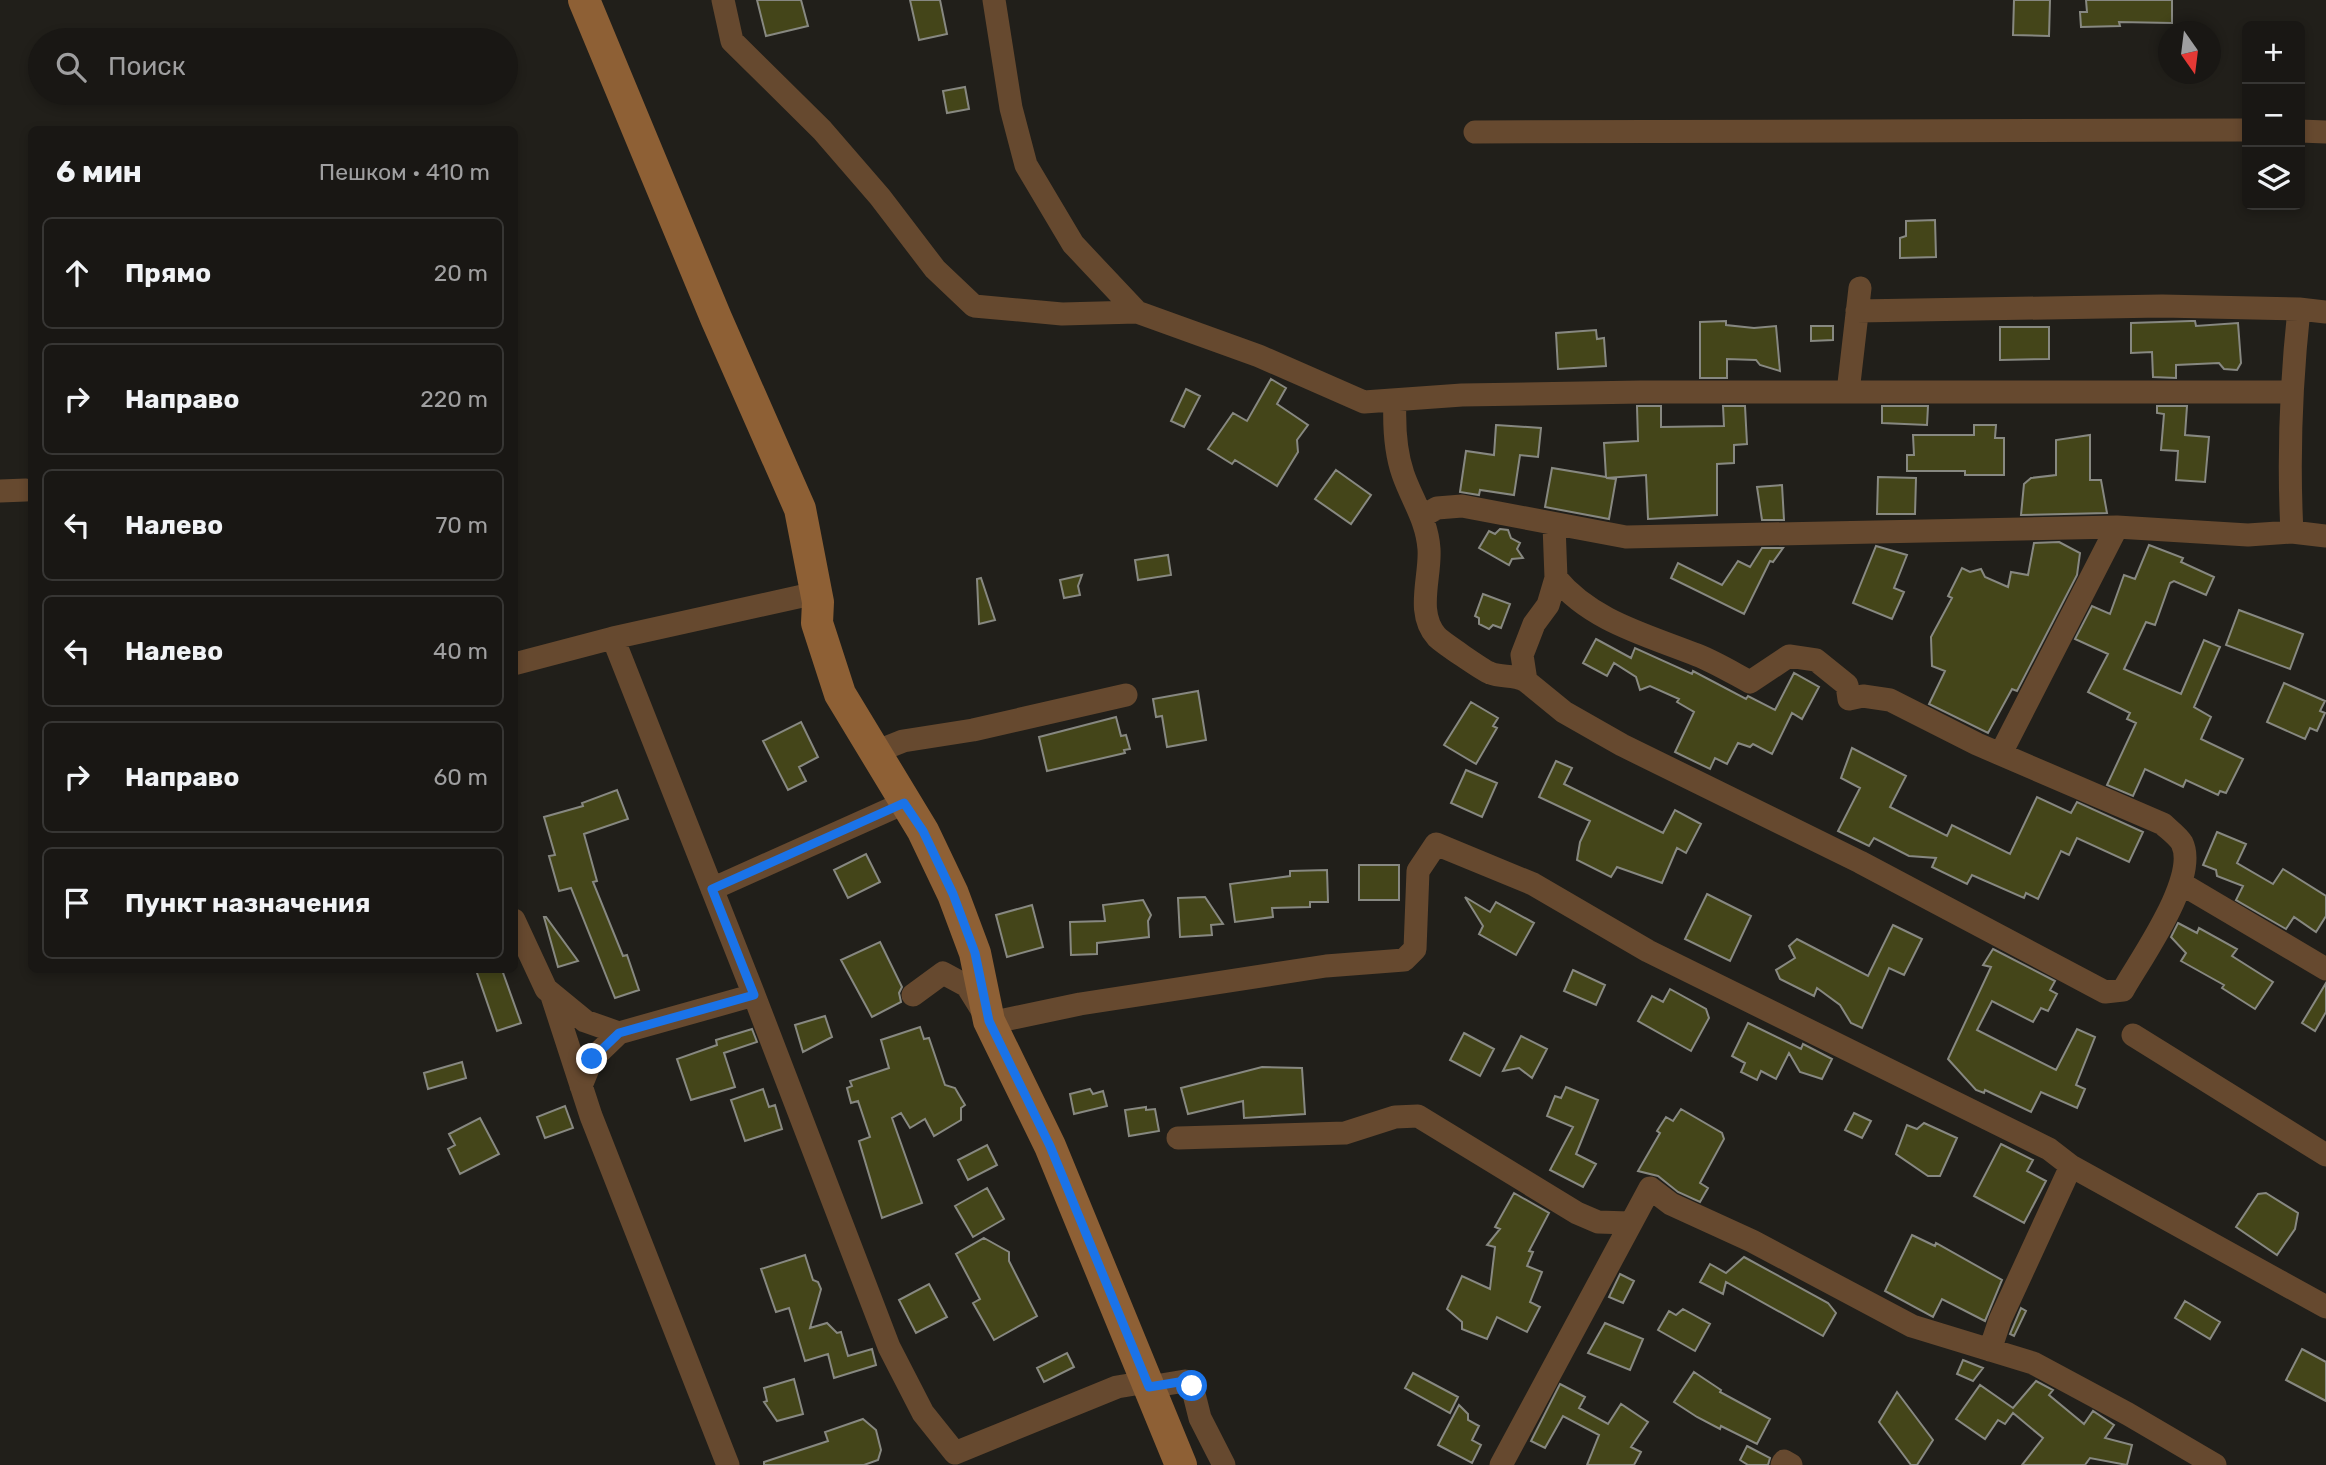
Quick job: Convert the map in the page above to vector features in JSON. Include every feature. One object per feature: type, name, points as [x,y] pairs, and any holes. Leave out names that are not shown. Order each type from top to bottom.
[{"type":"main road","points":[[584,0],[716,318],[800,509],[816,593],[817,623],[840,694],[873,753],[923,831],[953,894],[975,953],[990,1023],[1050,1146],[1181,1465]]},
{"type":"street","points":[[723,0],[733,41],[822,130],[880,197],[935,269],[974,306],[1062,314],[1137,312],[1259,356],[1364,402],[1469,395],[2290,392]]},
{"type":"street","points":[[994,0],[1011,108],[1026,165],[1073,244],[1137,312]]},
{"type":"street","points":[[1475,132],[2242,130]]},
{"type":"street","points":[[2305,131],[2326,132]]},
{"type":"street","points":[[1848,392],[1860,288]]},
{"type":"street","points":[[1857,312],[2162,306],[2326,312]]},
{"type":"street","points":[[2292,532],[2289,471],[2290,392],[2299,309]]},
{"type":"street","points":[[1395,400],[1394,421],[1402,473],[1423,516],[1429,550],[1425,598],[1431,628],[1439,639],[1491,674],[1516,675],[1564,712],[1622,745],[1860,862],[2105,992],[2123,990],[2182,884],[2186,861],[2181,841],[2163,824],[2001,753],[1890,700],[1864,696],[1849,699],[1847,685],[1816,660],[1790,656],[1750,682],[1698,655],[1627,628],[1572,598],[1556,578]]},
{"type":"street","points":[[0,491],[26,490]]},
{"type":"street","points":[[1423,516],[1437,508],[1462,506],[1626,537],[2117,527],[2248,535],[2292,532],[2326,536]]},
{"type":"street","points":[[1526,681],[1522,655],[1534,624],[1548,606],[1556,578],[1554,525]]},
{"type":"street","points":[[2001,753],[2117,527]]},
{"type":"street","points":[[518,663],[613,638],[816,593]]},
{"type":"street","points":[[613,638],[889,1347],[947,1459],[1116,1387],[1185,1381],[1192,1386],[1200,1418],[1224,1465]]},
{"type":"street","points":[[873,753],[903,741],[973,730],[1126,695]]},
{"type":"street","points":[[712,889],[904,803]]},
{"type":"street","points":[[913,995],[943,973],[967,986],[990,1023],[1080,1004],[1298,970],[1404,960],[1415,949],[1418,871],[1436,844],[1533,884],[1648,951],[2049,1149],[2071,1166],[2326,1307]]},
{"type":"street","points":[[2182,884],[2326,969]]},
{"type":"street","points":[[518,929],[546,989],[585,1021],[619,1033]]},
{"type":"street","points":[[551,993],[581,1086],[728,1465]]},
{"type":"street","points":[[581,1086],[592,1059],[619,1033],[754,995]]},
{"type":"street","points":[[2133,1035],[2326,1155]]},
{"type":"street","points":[[1178,1138],[1345,1133],[1395,1117],[1418,1116],[1577,1213],[1598,1222],[1629,1223]]},
{"type":"street","points":[[1990,1350],[2000,1320],[2071,1166]]},
{"type":"street","points":[[1501,1465],[1650,1188],[1671,1204],[1752,1241],[1912,1326],[2033,1363],[2215,1465]]},
{"type":"street","points":[[1782,1465],[1784,1461],[1791,1465]]},
{"type":"building","points":[[757,0],[801,0],[808,26],[766,36]]},
{"type":"building","points":[[910,0],[940,0],[947,34],[919,40]]},
{"type":"building","points":[[2014,0],[2050,0],[2049,36],[2013,35]]},
{"type":"building","points":[[2086,0],[2172,0],[2172,21],[2119,22],[2120,26],[2081,27],[2080,12],[2087,12]]},
{"type":"building","points":[[965,87],[969,109],[947,113],[943,91]]},
{"type":"building","points":[[1935,220],[1936,257],[1900,258],[1900,238],[1906,236],[1906,221]]},
{"type":"building","points":[[1726,321],[1726,325],[1754,328],[1776,326],[1780,371],[1760,365],[1756,360],[1727,359],[1727,378],[1700,378],[1700,322]]},
{"type":"building","points":[[2195,321],[2196,326],[2238,323],[2241,363],[2237,370],[2224,369],[2219,363],[2176,365],[2176,378],[2153,377],[2152,352],[2131,353],[2131,323]]},
{"type":"building","points":[[1811,326],[1833,326],[1833,340],[1811,341]]},
{"type":"building","points":[[2000,327],[2049,327],[2049,359],[2000,360]]},
{"type":"building","points":[[1596,330],[1597,339],[1604,338],[1606,366],[1558,369],[1556,333]]},
{"type":"building","points":[[1271,379],[1286,388],[1277,404],[1308,425],[1297,440],[1298,452],[1277,486],[1235,460],[1232,464],[1208,449],[1233,413],[1247,421]]},
{"type":"building","points":[[1186,389],[1200,396],[1184,427],[1171,421]]},
{"type":"building","points":[[1637,406],[1661,406],[1661,427],[1724,426],[1723,406],[1745,406],[1747,444],[1734,445],[1734,463],[1717,464],[1717,515],[1648,519],[1646,475],[1606,478],[1616,479],[1609,519],[1545,507],[1552,468],[1606,477],[1604,443],[1638,441]]},
{"type":"building","points":[[1882,406],[1928,406],[1927,425],[1882,423]]},
{"type":"building","points":[[2157,406],[2187,406],[2185,435],[2209,437],[2205,482],[2176,480],[2178,451],[2161,450],[2164,414],[2157,413]]},
{"type":"building","points":[[1496,425],[1541,428],[1538,457],[1520,455],[1514,495],[1480,490],[1479,495],[1460,492],[1466,451],[1494,455]]},
{"type":"building","points":[[1974,425],[1996,425],[1995,438],[2004,438],[2004,475],[1965,475],[1965,471],[1907,471],[1907,455],[1914,455],[1913,435],[1974,435]]},
{"type":"building","points":[[2090,435],[2090,480],[2101,480],[2107,513],[2021,515],[2024,484],[2031,478],[2056,475],[2056,440]]},
{"type":"building","points":[[1336,470],[1371,495],[1351,524],[1315,499]]},
{"type":"building","points":[[1878,477],[1916,478],[1915,514],[1877,514]]},
{"type":"building","points":[[1782,485],[1784,520],[1762,520],[1757,487]]},
{"type":"building","points":[[1500,529],[1508,530],[1511,538],[1520,543],[1517,549],[1523,558],[1512,559],[1509,565],[1479,548],[1489,531],[1495,534]]},
{"type":"building","points":[[2059,542],[2080,553],[2077,575],[2017,691],[2012,689],[1988,733],[1929,704],[1945,671],[1932,666],[1931,637],[1952,598],[1948,596],[1962,568],[1970,572],[1981,569],[1985,577],[2008,587],[2011,572],[2028,575],[2034,543]]},
{"type":"building","points":[[2149,545],[2183,558],[2181,562],[2214,577],[2206,595],[2174,581],[2170,583],[2155,625],[2146,622],[2124,669],[2181,694],[2204,640],[2220,647],[2194,707],[2211,717],[2201,739],[2243,759],[2226,793],[2220,791],[2218,795],[2186,780],[2183,787],[2145,769],[2133,796],[2107,785],[2136,723],[2127,719],[2130,713],[2088,692],[2108,654],[2075,639],[2092,606],[2110,614],[2124,575],[2135,579]]},
{"type":"building","points":[[1876,546],[1907,555],[1894,588],[1904,592],[1892,619],[1853,603]]},
{"type":"building","points":[[1762,548],[1783,548],[1773,562],[1770,561],[1744,614],[1671,578],[1678,563],[1722,585],[1738,561],[1750,567]]},
{"type":"building","points":[[1168,555],[1171,575],[1138,580],[1135,560]]},
{"type":"building","points":[[1082,575],[1078,586],[1080,595],[1064,598],[1060,580]]},
{"type":"building","points":[[981,578],[995,620],[979,624],[977,579]]},
{"type":"building","points":[[1483,594],[1510,604],[1501,628],[1493,625],[1489,629],[1479,624],[1479,618],[1475,616]]},
{"type":"building","points":[[2239,610],[2303,634],[2290,669],[2226,645]]},
{"type":"building","points":[[1596,639],[1631,658],[1635,648],[1692,674],[1693,671],[1746,699],[1748,696],[1775,710],[1794,673],[1819,687],[1802,719],[1792,713],[1772,754],[1753,744],[1750,747],[1738,743],[1727,764],[1715,758],[1710,769],[1675,752],[1694,712],[1677,702],[1679,699],[1650,686],[1640,690],[1636,677],[1614,663],[1607,676],[1583,663]]},
{"type":"building","points":[[2284,683],[2325,701],[2320,711],[2325,713],[2317,731],[2310,728],[2305,739],[2267,722]]},
{"type":"building","points":[[1198,691],[1206,740],[1167,747],[1162,716],[1156,717],[1153,699]]},
{"type":"building","points":[[1471,702],[1498,718],[1493,726],[1497,728],[1476,764],[1444,745]]},
{"type":"building","points":[[1116,717],[1121,736],[1126,735],[1130,749],[1124,750],[1125,753],[1047,771],[1039,737]]},
{"type":"building","points":[[801,722],[818,757],[799,767],[806,781],[788,790],[763,741]]},
{"type":"building","points":[[1852,748],[1906,776],[1890,807],[1947,836],[1952,825],[2010,854],[2037,797],[2071,813],[2077,802],[2143,832],[2129,862],[2077,838],[2069,855],[2061,851],[2038,899],[2026,893],[2024,898],[1972,875],[1967,884],[1932,867],[1936,858],[1909,856],[1874,838],[1869,846],[1838,831],[1860,788],[1841,778]]},
{"type":"building","points":[[1556,761],[1572,768],[1564,784],[1663,833],[1675,810],[1701,824],[1686,853],[1677,848],[1662,883],[1617,867],[1611,877],[1577,860],[1580,842],[1590,821],[1539,797]]},
{"type":"building","points":[[1466,770],[1497,783],[1482,817],[1451,803]]},
{"type":"building","points":[[617,790],[628,819],[584,834],[597,881],[593,882],[623,956],[627,955],[639,990],[615,998],[571,888],[559,891],[549,856],[555,855],[544,817],[583,806],[582,803]]},
{"type":"building","points":[[2217,832],[2246,844],[2237,863],[2273,884],[2283,869],[2326,896],[2326,916],[2316,932],[2294,917],[2286,929],[2236,900],[2243,886],[2217,876],[2216,870],[2203,865]]},
{"type":"building","points":[[866,854],[880,882],[848,898],[834,870]]},
{"type":"building","points":[[1359,865],[1399,865],[1399,900],[1359,900]]},
{"type":"building","points":[[1327,870],[1328,902],[1310,902],[1310,907],[1272,908],[1273,917],[1235,922],[1230,884],[1290,876],[1290,871]]},
{"type":"building","points":[[1707,894],[1751,916],[1730,961],[1685,939]]},
{"type":"building","points":[[1205,897],[1223,924],[1211,925],[1212,935],[1180,937],[1178,898]]},
{"type":"building","points":[[1465,897],[1490,912],[1496,902],[1534,923],[1516,955],[1479,934],[1483,926]]},
{"type":"building","points":[[1143,900],[1151,915],[1148,921],[1149,937],[1097,943],[1097,954],[1071,955],[1070,922],[1105,921],[1103,905]]},
{"type":"building","points":[[1032,905],[1043,947],[1007,957],[996,915]]},
{"type":"building","points":[[546,917],[578,961],[558,967]]},
{"type":"building","points":[[2178,923],[2197,933],[2199,928],[2237,949],[2232,956],[2273,982],[2255,1009],[2222,988],[2224,985],[2181,961],[2186,953],[2171,937]]},
{"type":"building","points":[[1893,925],[1922,939],[1904,975],[1889,968],[1862,1028],[1851,1023],[1840,1005],[1817,988],[1814,996],[1780,979],[1776,970],[1795,958],[1789,946],[1797,939],[1868,976]]},
{"type":"building","points":[[880,942],[902,987],[899,993],[901,1002],[872,1017],[841,960]]},
{"type":"building","points":[[1993,949],[2055,981],[2050,990],[2057,994],[2048,1011],[2041,1008],[2033,1022],[1992,1001],[1977,1030],[2056,1070],[2077,1029],[2095,1037],[2076,1085],[2085,1089],[2077,1108],[2041,1092],[2031,1112],[1985,1090],[1984,1093],[1976,1090],[1948,1059],[1991,967],[1983,965]]},
{"type":"building","points":[[1573,970],[1605,985],[1596,1005],[1564,991]]},
{"type":"building","points":[[477,973],[503,973],[521,1023],[497,1031]]},
{"type":"building","points":[[2326,983],[2326,1012],[2315,1031],[2302,1023]]},
{"type":"building","points":[[1670,989],[1706,1009],[1709,1018],[1691,1051],[1638,1021],[1652,996],[1663,1002]]},
{"type":"building","points":[[825,1016],[832,1037],[803,1052],[795,1025]]},
{"type":"building","points":[[1748,1023],[1801,1049],[1803,1044],[1832,1059],[1822,1079],[1800,1072],[1789,1053],[1776,1079],[1761,1071],[1757,1080],[1741,1072],[1745,1063],[1732,1056]]},
{"type":"building","points":[[920,1027],[924,1039],[929,1038],[945,1085],[955,1088],[965,1105],[961,1108],[961,1120],[934,1136],[925,1119],[910,1128],[901,1113],[892,1118],[922,1203],[882,1218],[859,1141],[870,1137],[858,1101],[851,1103],[847,1088],[852,1086],[850,1081],[889,1068],[881,1040]]},
{"type":"building","points":[[752,1029],[757,1042],[724,1053],[735,1087],[691,1100],[677,1059],[717,1045],[716,1040]]},
{"type":"building","points":[[1464,1033],[1494,1049],[1480,1076],[1450,1060]]},
{"type":"building","points":[[1521,1036],[1547,1049],[1532,1078],[1519,1068],[1503,1071]]},
{"type":"building","points":[[462,1062],[466,1078],[428,1089],[424,1073]]},
{"type":"building","points":[[1262,1067],[1302,1068],[1305,1114],[1244,1118],[1243,1101],[1188,1114],[1181,1088]]},
{"type":"building","points":[[1566,1087],[1598,1100],[1576,1154],[1596,1164],[1583,1187],[1550,1170],[1573,1127],[1547,1116],[1555,1096],[1561,1098]]},
{"type":"building","points":[[763,1089],[769,1107],[775,1105],[782,1129],[745,1141],[731,1100]]},
{"type":"building","points":[[1090,1089],[1093,1094],[1103,1091],[1107,1106],[1074,1114],[1070,1094]]},
{"type":"building","points":[[565,1106],[573,1128],[545,1138],[537,1117]]},
{"type":"building","points":[[1146,1107],[1146,1110],[1155,1109],[1159,1131],[1129,1136],[1125,1110]]},
{"type":"building","points":[[1681,1109],[1722,1133],[1724,1139],[1700,1183],[1708,1188],[1700,1202],[1678,1192],[1658,1176],[1638,1171],[1666,1117],[1673,1121]]},
{"type":"building","points":[[1854,1113],[1871,1121],[1862,1138],[1845,1130]]},
{"type":"building","points":[[480,1118],[499,1154],[460,1174],[448,1149],[455,1145],[449,1134]]},
{"type":"building","points":[[1924,1123],[1957,1138],[1940,1176],[1928,1176],[1896,1154],[1907,1125],[1917,1129]]},
{"type":"building","points":[[2001,1144],[2033,1160],[2027,1171],[2046,1181],[2024,1223],[1974,1196]]},
{"type":"building","points":[[987,1145],[997,1165],[968,1180],[958,1160]]},
{"type":"building","points":[[987,1188],[1004,1219],[973,1237],[955,1206]]},
{"type":"building","points":[[1514,1193],[1549,1213],[1529,1251],[1533,1252],[1527,1266],[1542,1272],[1530,1302],[1540,1307],[1527,1332],[1497,1317],[1487,1339],[1462,1329],[1462,1322],[1447,1309],[1462,1276],[1490,1289],[1495,1247],[1487,1245],[1500,1229],[1495,1227]]},
{"type":"building","points":[[2266,1193],[2298,1213],[2295,1229],[2277,1255],[2236,1227],[2258,1194]]},
{"type":"building","points":[[1912,1235],[1935,1246],[1936,1243],[2002,1280],[1985,1321],[1942,1299],[1933,1317],[1885,1291]]},
{"type":"building","points":[[984,1238],[1009,1252],[1009,1261],[1037,1316],[994,1340],[973,1303],[980,1299],[956,1254]]},
{"type":"building","points":[[805,1255],[813,1280],[818,1282],[821,1289],[810,1328],[827,1323],[837,1333],[841,1332],[848,1356],[872,1349],[876,1365],[834,1378],[828,1354],[805,1361],[789,1308],[776,1312],[761,1269]]},
{"type":"building","points":[[1744,1257],[1828,1303],[1836,1313],[1823,1336],[1726,1282],[1723,1294],[1700,1282],[1710,1264],[1726,1273]]},
{"type":"building","points":[[1620,1274],[1634,1281],[1623,1303],[1609,1297]]},
{"type":"building","points":[[929,1284],[947,1317],[916,1333],[899,1300]]},
{"type":"building","points":[[2185,1301],[2220,1322],[2210,1339],[2175,1318]]},
{"type":"building","points":[[2021,1308],[2026,1311],[2014,1336],[2010,1334]]},
{"type":"building","points":[[1683,1309],[1710,1324],[1695,1351],[1658,1330],[1669,1311],[1676,1315]]},
{"type":"building","points":[[1605,1323],[1643,1339],[1630,1370],[1588,1353]]},
{"type":"building","points":[[2302,1349],[2326,1362],[2326,1401],[2286,1380]]},
{"type":"building","points":[[1067,1353],[1074,1367],[1044,1382],[1037,1368]]},
{"type":"building","points":[[1963,1360],[1983,1368],[1973,1381],[1957,1374]]},
{"type":"building","points":[[1694,1372],[1721,1390],[1720,1392],[1770,1419],[1757,1444],[1721,1426],[1720,1429],[1674,1402]]},
{"type":"building","points":[[1413,1373],[1458,1397],[1450,1413],[1405,1388]]},
{"type":"building","points":[[794,1379],[803,1414],[777,1421],[764,1402],[767,1401],[764,1388]]},
{"type":"building","points":[[2036,1381],[2053,1390],[2049,1395],[2084,1424],[2093,1411],[2114,1425],[2105,1438],[2132,1445],[2127,1465],[2090,1458],[2085,1465],[2022,1465],[2043,1438],[2013,1413],[2005,1424],[1998,1420],[1985,1439],[1956,1419],[1980,1385],[2013,1408]]},
{"type":"building","points":[[1560,1384],[1585,1397],[1579,1408],[1608,1424],[1621,1404],[1648,1422],[1631,1447],[1641,1452],[1634,1465],[1587,1465],[1599,1435],[1563,1416],[1545,1448],[1531,1441]]},
{"type":"building","points":[[1897,1392],[1933,1440],[1917,1465],[1911,1465],[1879,1422]]},
{"type":"building","points":[[1459,1405],[1468,1414],[1468,1420],[1479,1426],[1472,1440],[1481,1445],[1472,1463],[1438,1445]]},
{"type":"building","points":[[863,1419],[876,1430],[881,1450],[878,1460],[864,1465],[764,1465],[764,1462],[828,1441],[825,1432]]},
{"type":"building","points":[[1747,1446],[1770,1458],[1768,1465],[1748,1465],[1740,1460]]},
{"type":"route","points":[[592,1059],[619,1033],[754,995],[712,889],[904,803],[923,831],[953,894],[975,953],[989,1021],[1050,1146],[1149,1387],[1170,1381],[1185,1381],[1192,1386]]}]
